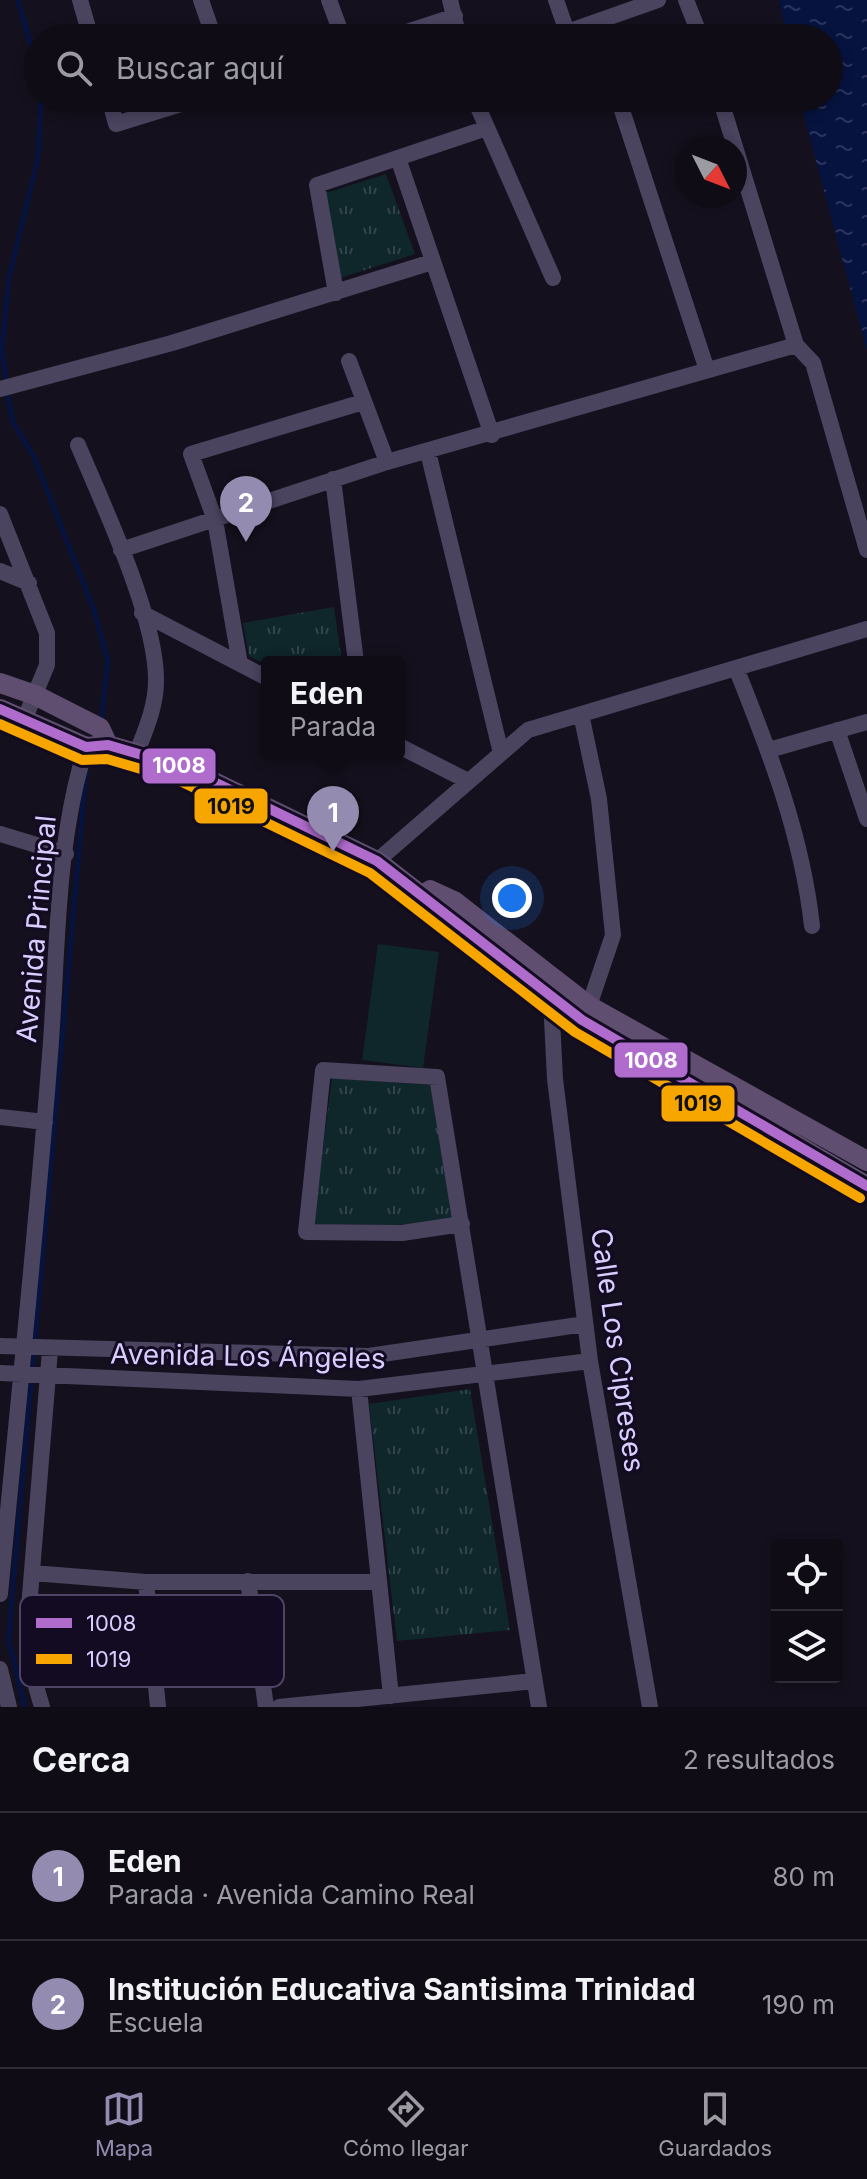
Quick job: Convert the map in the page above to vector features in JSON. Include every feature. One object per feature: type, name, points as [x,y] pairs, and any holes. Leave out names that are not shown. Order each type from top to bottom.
[{"type":"main road","points":[[0,683],[35,695],[100,728],[108,745]]},
{"type":"main road","points":[[0,709],[86,747],[108,745],[183,767],[454,901],[589,1006],[867,1161]]},
{"type":"main road","points":[[398,874],[551,999],[867,1186]]},
{"type":"street","points":[[80,0],[87,24]]},
{"type":"street","points":[[201,0],[209,24]]},
{"type":"street","points":[[329,0],[338,24]]},
{"type":"street","points":[[556,0],[564,24]]},
{"type":"street","points":[[590,24],[658,0]]},
{"type":"street","points":[[686,0],[695,24]]},
{"type":"street","points":[[418,24],[453,8]]},
{"type":"street","points":[[113,112],[116,124],[155,112]]},
{"type":"street","points":[[480,112],[553,278]]},
{"type":"street","points":[[623,112],[707,370]]},
{"type":"street","points":[[724,112],[796,345],[813,363],[867,550]]},
{"type":"street","points":[[336,293],[317,185],[487,128]]},
{"type":"street","points":[[398,158],[492,435]]},
{"type":"street","points":[[0,389],[172,343],[432,262]]},
{"type":"street","points":[[121,550],[387,462],[492,435],[796,345]]},
{"type":"street","points":[[349,361],[387,462]]},
{"type":"street","points":[[240,664],[215,520],[191,454],[363,402]]},
{"type":"street","points":[[78,445],[121,550],[142,613],[157,679],[154,706],[137,752]]},
{"type":"street","points":[[428,452],[501,753]]},
{"type":"street","points":[[333,479],[355,656]]},
{"type":"street","points":[[0,514],[47,633],[49,650],[25,718]]},
{"type":"street","points":[[0,571],[29,583]]},
{"type":"street","points":[[142,613],[261,675]]},
{"type":"street","points":[[377,861],[528,730],[867,629]]},
{"type":"street","points":[[736,668],[769,750],[806,870],[812,926]]},
{"type":"street","points":[[581,714],[599,799],[613,935],[589,1006]]},
{"type":"street","points":[[769,750],[867,722]]},
{"type":"street","points":[[837,730],[867,819]]},
{"type":"street","name":"Avenida Principal","points":[[0,1594],[45,1122],[66,854],[78,772],[86,747]]},
{"type":"street","points":[[405,749],[468,781]]},
{"type":"street","points":[[0,834],[66,854]]},
{"type":"street","name":"Calle Los Cipreses","points":[[551,999],[555,1079],[590,1361],[650,1707]]},
{"type":"street","points":[[462,1224],[402,1233],[306,1232],[323,1070],[437,1077],[462,1224],[539,1707]]},
{"type":"street","points":[[0,1117],[45,1122]]},
{"type":"street","name":"Avenida Los Ángeles","points":[[0,1346],[50,1350],[369,1356],[481,1342],[585,1324]]},
{"type":"street","points":[[30,1595],[50,1350]]},
{"type":"street","name":"Avenida Los Ángeles","points":[[0,1373],[359,1389],[590,1361]]},
{"type":"street","points":[[359,1389],[391,1696]]},
{"type":"street","points":[[32,1573],[146,1582],[377,1582]]},
{"type":"street","points":[[248,1581],[250,1595]]},
{"type":"street","points":[[146,1582],[147,1595]]},
{"type":"street","points":[[0,1669],[9,1707]]},
{"type":"street","points":[[279,1707],[534,1681]]},
{"type":"street","points":[[36,1687],[42,1707]]},
{"type":"street","points":[[156,1687],[158,1707]]},
{"type":"street","points":[[263,1687],[266,1707]]},
{"type":"green space","points":[[386,174],[415,254],[340,278],[326,193]]},
{"type":"green space","points":[[334,607],[341,656],[261,656],[261,662],[249,656],[243,623]]},
{"type":"green space","points":[[378,944],[439,952],[423,1068],[362,1060]]},
{"type":"green space","points":[[332,1078],[430,1085],[453,1219],[396,1225],[313,1224]]},
{"type":"green space","points":[[470,1389],[510,1630],[397,1641],[369,1404]]},
{"type":"water","points":[[779,0],[867,0],[867,351],[803,112],[843,112],[843,24],[784,24]]},
{"type":"waterway","points":[[18,0],[25,24]]},
{"type":"waterway","points":[[6,382],[2,349],[9,278],[38,158],[40,112]]},
{"type":"waterway","points":[[7,392],[13,422],[34,457],[94,610],[108,661],[101,722]]},
{"type":"waterway","points":[[20,1687],[9,1642],[11,1607],[86,773]]},
{"type":"waterway","points":[[20,1687],[25,1707]]},
{"type":"transit line","name":"1008","points":[[0,709],[86,747],[108,745],[183,767],[377,861],[582,1020],[867,1186]]},
{"type":"transit line","name":"1019","points":[[0,724],[82,760],[107,759],[178,780],[370,873],[575,1032],[860,1198]]},
{"type":"place","name":"Institución Educativa Santisima Trinidad","points":[[246,542]]},
{"type":"place","name":"Eden","points":[[333,852]]}]
